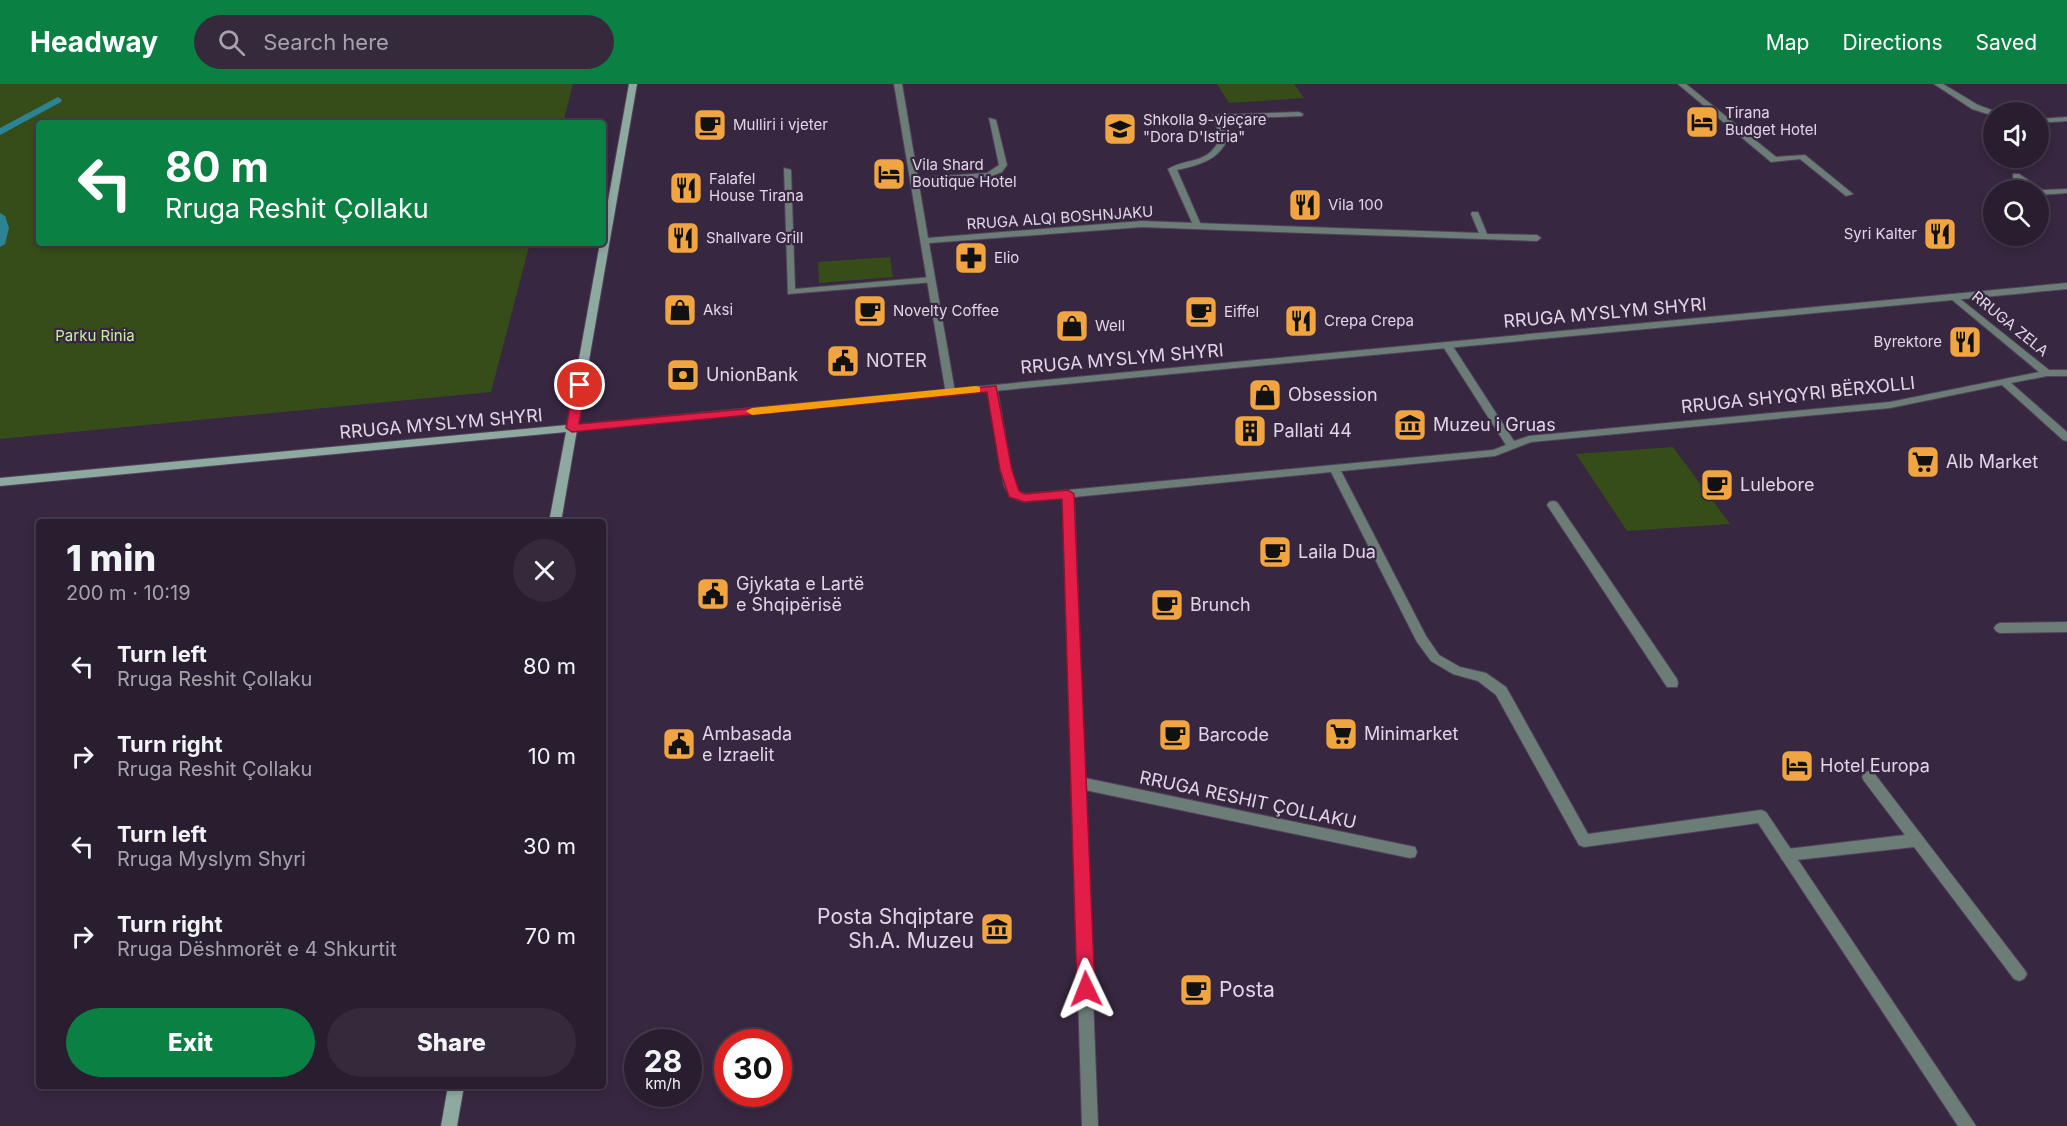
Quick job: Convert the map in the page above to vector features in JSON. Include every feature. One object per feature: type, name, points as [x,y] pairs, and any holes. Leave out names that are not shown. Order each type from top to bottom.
[{"type":"main road","points":[[606,236],[633,84]]},
{"type":"main road","points":[[556,519],[604,246]]},
{"type":"main road","name":"RRUGA MYSLYM SHYRI","points":[[0,482],[572,428]]},
{"type":"main road","points":[[450,1126],[456,1089]]},
{"type":"street","points":[[898,84],[950,392]]},
{"type":"street","points":[[1682,84],[1774,159],[1802,157],[1849,194]]},
{"type":"street","points":[[1938,84],[1983,110]]},
{"type":"street","points":[[1197,225],[1172,169],[1205,160],[1222,146],[1224,138],[1216,117],[1299,114]]},
{"type":"street","points":[[2049,120],[2067,119]]},
{"type":"street","points":[[914,180],[989,175],[999,170],[1003,165],[992,120]]},
{"type":"street","points":[[787,170],[791,292],[931,280]]},
{"type":"street","points":[[2016,176],[2022,180]]},
{"type":"street","points":[[2049,193],[2067,191]]},
{"type":"street","points":[[1475,214],[1484,236]]},
{"type":"street","name":"RRUGA ALQI BOSHNJAKU","points":[[925,241],[1142,224],[1537,238]]},
{"type":"street","name":"RRUGA MYSLYM SHYRI","points":[[572,428],[2067,286]]},
{"type":"street","name":"RRUGA ZELA","points":[[1954,297],[2047,374]]},
{"type":"street","points":[[1447,345],[1512,446]]},
{"type":"street","name":"RRUGA SHYQYRI BËRXOLLI","points":[[1068,494],[1495,453],[1529,439],[1890,405],[2047,374],[2067,373]]},
{"type":"street","points":[[2004,382],[2067,438]]},
{"type":"street","points":[[992,388],[1006,470],[1014,494],[1024,498],[1068,494],[1090,1126]]},
{"type":"street","points":[[1334,468],[1421,639],[1435,658],[1457,671],[1482,678],[1501,691],[1584,841],[1761,816],[1968,1126]]},
{"type":"street","points":[[1553,505],[1672,683]]},
{"type":"street","points":[[2000,628],[2067,627]]},
{"type":"street","points":[[1869,777],[2019,974]]},
{"type":"street","name":"RRUGA RESHIT ÇOLLAKU","points":[[1079,783],[1410,852]]},
{"type":"street","points":[[1787,855],[1917,840]]},
{"type":"green space","name":"Parku Rinia","points":[[0,84],[573,84],[564,120],[36,120],[36,246],[529,246],[491,392],[0,439]]},
{"type":"green space","points":[[1217,84],[1294,84],[1304,98],[1229,103]]},
{"type":"green space","points":[[890,257],[893,277],[819,283],[818,262]]},
{"type":"green space","points":[[1673,447],[1730,524],[1627,531],[1576,454]]},
{"type":"waterway","points":[[0,132],[58,100]]},
{"type":"waterway","points":[[0,216],[4,228],[0,244]]},
{"type":"slow traffic","points":[[752,411],[976,390]]},
{"type":"place","name":"Tirana Budget Hotel","points":[[1702,122]]},
{"type":"place","name":"Mulliri i vjeter","points":[[710,125]]},
{"type":"place","name":"Shkolla 9-vjeçare \"Dora D'Istria\"","points":[[1120,129]]},
{"type":"place","name":"Vila Shard Boutique Hotel","points":[[889,174]]},
{"type":"place","name":"Falafel House Tirana","points":[[686,188]]},
{"type":"place","name":"Vila 100","points":[[1305,205]]},
{"type":"place","name":"Syri Kalter","points":[[1940,234]]},
{"type":"place","name":"Shallvare Grill","points":[[683,238]]},
{"type":"place","name":"Elio","points":[[971,258]]},
{"type":"place","name":"Aksi","points":[[680,310]]},
{"type":"place","name":"Novelty Coffee","points":[[870,311]]},
{"type":"place","name":"Eiffel","points":[[1201,312]]},
{"type":"place","name":"Crepa Crepa","points":[[1301,321]]},
{"type":"place","name":"Well","points":[[1072,326]]},
{"type":"place","name":"Byrektore","points":[[1965,342]]},
{"type":"place","name":"NOTER","points":[[843,361]]},
{"type":"place","name":"UnionBank","points":[[683,375]]},
{"type":"place","name":"Obsession","points":[[1265,395]]},
{"type":"place","name":"Muzeu i Gruas","points":[[1410,425]]},
{"type":"place","name":"Pallati 44","points":[[1250,431]]},
{"type":"place","name":"Alb Market","points":[[1923,462]]},
{"type":"place","name":"Lulebore","points":[[1717,485]]},
{"type":"place","name":"Laila Dua","points":[[1275,552]]},
{"type":"place","name":"Gjykata e Lartë e Shqipërisë","points":[[713,594]]},
{"type":"place","name":"Brunch","points":[[1167,605]]},
{"type":"place","name":"Minimarket","points":[[1341,734]]},
{"type":"place","name":"Barcode","points":[[1175,735]]},
{"type":"place","name":"Ambasada e Izraelit","points":[[679,744]]},
{"type":"place","name":"Hotel Europa","points":[[1797,766]]},
{"type":"place","name":"Posta Shqiptare Sh.A. Muzeu","points":[[997,929]]},
{"type":"place","name":"Posta","points":[[1196,990]]},
{"type":"route","points":[[580,385],[572,428],[992,388],[1009,485],[1014,494],[1024,498],[1068,494],[1086,989]]}]
